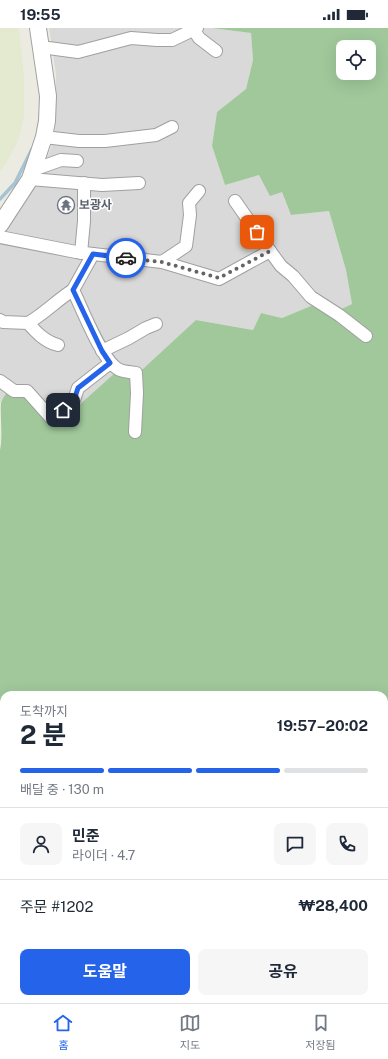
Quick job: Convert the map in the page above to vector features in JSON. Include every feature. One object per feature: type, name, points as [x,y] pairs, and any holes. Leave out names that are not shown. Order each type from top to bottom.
[{"type":"street","points":[[38,28],[48,96],[47,121],[44,137],[31,174],[0,227],[81,253],[162,262],[219,278],[270,251]]},
{"type":"street","points":[[41,47],[78,52],[133,33],[157,40],[172,40],[195,29],[199,38],[216,51]]},
{"type":"street","points":[[44,137],[79,141],[105,141],[156,135],[172,127]]},
{"type":"street","points":[[31,174],[61,160],[77,161]]},
{"type":"street","points":[[31,174],[84,184],[102,185],[139,183]]},
{"type":"street","points":[[81,253],[84,221],[84,184]]},
{"type":"street","points":[[162,262],[186,246],[190,215],[189,203],[199,191]]},
{"type":"street","points":[[235,201],[281,266],[293,276],[311,297],[339,315],[366,336]]},
{"type":"street","points":[[0,320],[3,322],[28,322],[38,317],[73,290],[93,254]]},
{"type":"street","points":[[73,290],[102,351],[112,364],[120,370],[136,373],[137,393],[135,432]]},
{"type":"street","points":[[28,322],[36,333],[52,344],[58,345]]},
{"type":"street","points":[[102,351],[156,324]]},
{"type":"street","points":[[0,381],[14,391],[27,391],[52,419],[74,400],[78,388],[112,364]]},
{"type":"shaded area","points":[[49,28],[212,28],[251,33],[253,60],[246,89],[217,112],[212,146],[225,185],[259,175],[282,192],[291,215],[329,211],[346,270],[352,304],[337,311],[318,303],[282,318],[261,313],[253,330],[196,320],[188,330],[143,370],[116,372],[60,422],[11,387],[0,403],[0,243],[41,172],[55,138],[56,75]]},
{"type":"green space","points":[[0,28],[19,28],[24,76],[24,117],[18,141],[5,165],[0,171]]},
{"type":"green space","points":[[212,28],[388,28],[388,691],[0,691],[1,403],[11,386],[60,422],[116,372],[143,369],[196,320],[253,330],[261,313],[282,318],[318,303],[337,311],[352,304],[346,270],[329,211],[291,215],[282,192],[270,196],[259,175],[225,185],[212,146],[217,112],[246,89],[253,60],[251,33]]},
{"type":"waterway","points":[[0,199],[15,183],[32,149]]},
{"type":"way so far","points":[[126,258],[162,262],[219,278],[270,251],[257,232]]},
{"type":"place","name":"보광사","points":[[66,205]]},
{"type":"route","points":[[63,410],[74,400],[78,388],[110,363],[102,351],[73,290],[93,254],[126,258]]}]
